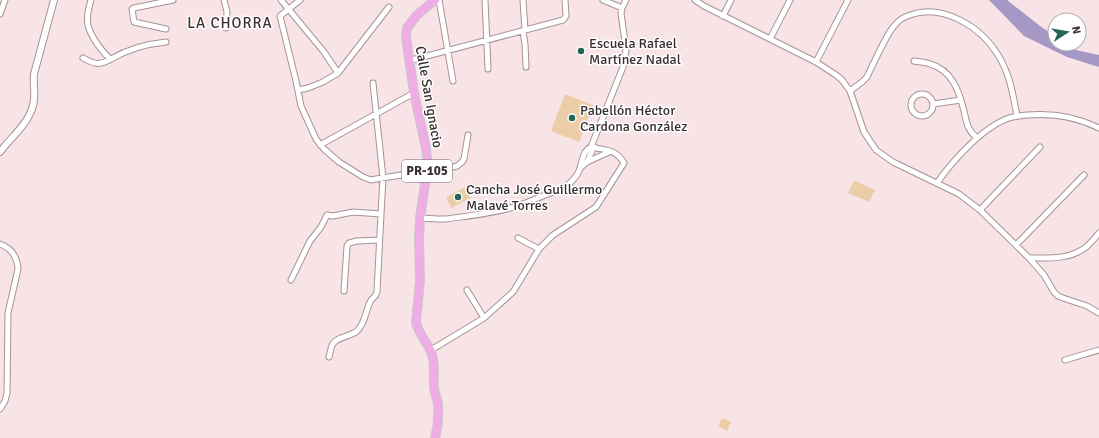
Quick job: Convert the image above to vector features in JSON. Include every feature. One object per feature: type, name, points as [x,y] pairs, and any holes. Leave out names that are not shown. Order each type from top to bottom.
[{"type":"main road","name":"Calle San Ignacio","points":[[431,350],[420,334],[416,322],[420,281],[420,218],[427,171],[426,148],[408,61],[406,37],[407,28],[417,15],[435,0]]},
{"type":"main road","name":"PR-105","points":[[431,350],[434,363],[434,384],[438,407],[438,424],[435,438]]},
{"type":"street","points":[[0,14],[5,0]]},
{"type":"street","points":[[0,152],[25,123],[33,107],[35,96],[34,74],[54,0]]},
{"type":"street","points":[[91,0],[87,18],[88,29],[105,54],[111,59]]},
{"type":"street","points":[[166,29],[134,22],[132,9],[173,0]]},
{"type":"street","points":[[224,0],[227,12],[226,28]]},
{"type":"street","points":[[281,0],[324,52],[338,73]]},
{"type":"street","points":[[300,0],[280,16],[301,106],[320,145],[329,154],[363,177],[371,180],[427,171],[436,171],[457,166],[465,156],[468,136]]},
{"type":"street","points":[[439,0],[454,81]]},
{"type":"street","points":[[485,0],[488,69]]},
{"type":"street","points":[[523,0],[526,67]]},
{"type":"street","points":[[408,61],[563,20],[566,16],[565,0]]},
{"type":"street","points":[[603,0],[622,8]]},
{"type":"street","points":[[588,162],[592,151],[591,148],[623,67],[626,49],[621,13],[626,0]]},
{"type":"street","points":[[695,0],[723,16],[816,62],[842,80],[850,91],[864,132],[876,150],[892,162],[959,194],[980,210],[1029,258],[1044,275],[1058,296],[1087,306],[1099,313]]},
{"type":"street","points":[[723,16],[731,0]]},
{"type":"street","points":[[770,39],[790,0]]},
{"type":"street","points":[[816,62],[848,0]]},
{"type":"street","points":[[298,90],[308,88],[335,76],[389,7]]},
{"type":"street","points":[[850,91],[867,77],[895,24],[905,17],[915,13],[936,12],[960,20],[975,30],[990,44],[999,56],[1006,71],[1012,90],[1017,116]]},
{"type":"street","points":[[83,58],[89,62],[102,64],[130,50],[148,44],[166,42]]},
{"type":"street","points":[[914,61],[930,64],[945,72],[955,84],[961,100],[966,126],[977,138]]},
{"type":"street","points":[[329,357],[332,344],[335,341],[356,331],[361,325],[370,302],[376,296],[377,292],[383,178],[373,83]]},
{"type":"street","points":[[320,145],[414,93]]},
{"type":"street","points":[[923,94],[928,96],[932,99],[933,104],[929,114],[925,116],[919,116],[912,109],[914,98],[918,95],[923,94]]},
{"type":"street","points":[[933,104],[961,100]]},
{"type":"street","points":[[937,183],[944,173],[977,138],[1000,122],[1017,116],[1037,114],[1057,116],[1086,122],[1099,128]]},
{"type":"street","points":[[980,210],[1040,146]]},
{"type":"street","points":[[420,218],[446,219],[510,208],[567,186],[574,179],[580,168],[585,153],[591,148],[610,151],[619,155],[624,163],[596,207],[553,235],[539,248],[513,292],[484,318],[431,350]]},
{"type":"street","points":[[580,168],[588,162],[610,151]]},
{"type":"street","points":[[1016,245],[1084,175]]},
{"type":"street","points":[[292,280],[310,241],[321,227],[327,215],[333,216],[353,212],[381,214]]},
{"type":"street","points":[[1029,258],[1070,256],[1086,247],[1099,233]]},
{"type":"street","points":[[518,238],[539,248]]},
{"type":"street","points":[[344,291],[347,246],[349,243],[379,240]]},
{"type":"street","points":[[0,244],[7,247],[14,254],[18,269],[8,313],[7,393],[0,409]]},
{"type":"street","points":[[467,290],[484,318]]},
{"type":"street","points":[[1065,360],[1099,350]]},
{"type":"shaded area","points":[[989,0],[1007,0],[1047,31],[1047,47],[1024,36]]},
{"type":"shaded area","points":[[1057,52],[1085,52],[1099,55],[1099,67],[1067,57]]},
{"type":"shaded area","name":"Pabellón Héctor Cardona González","points":[[565,94],[593,105],[579,142],[551,131]]},
{"type":"shaded area","points":[[854,180],[875,190],[869,202],[848,193]]},
{"type":"shaded area","name":"Cancha José Guillermo Malavé Torres","points":[[466,187],[471,198],[451,208],[446,197]]},
{"type":"shaded area","points":[[722,418],[731,422],[727,431],[718,426]]},
{"type":"place","name":"Escuela Rafael Martínez Nadal","points":[[581,51]]},
{"type":"place","name":"Pabellón Héctor Cardona González","points":[[572,118]]},
{"type":"place","name":"Cancha José Guillermo Malavé Torres","points":[[458,197]]},
{"type":"district","name":"LA CHORRA","points":[[230,23]]}]
